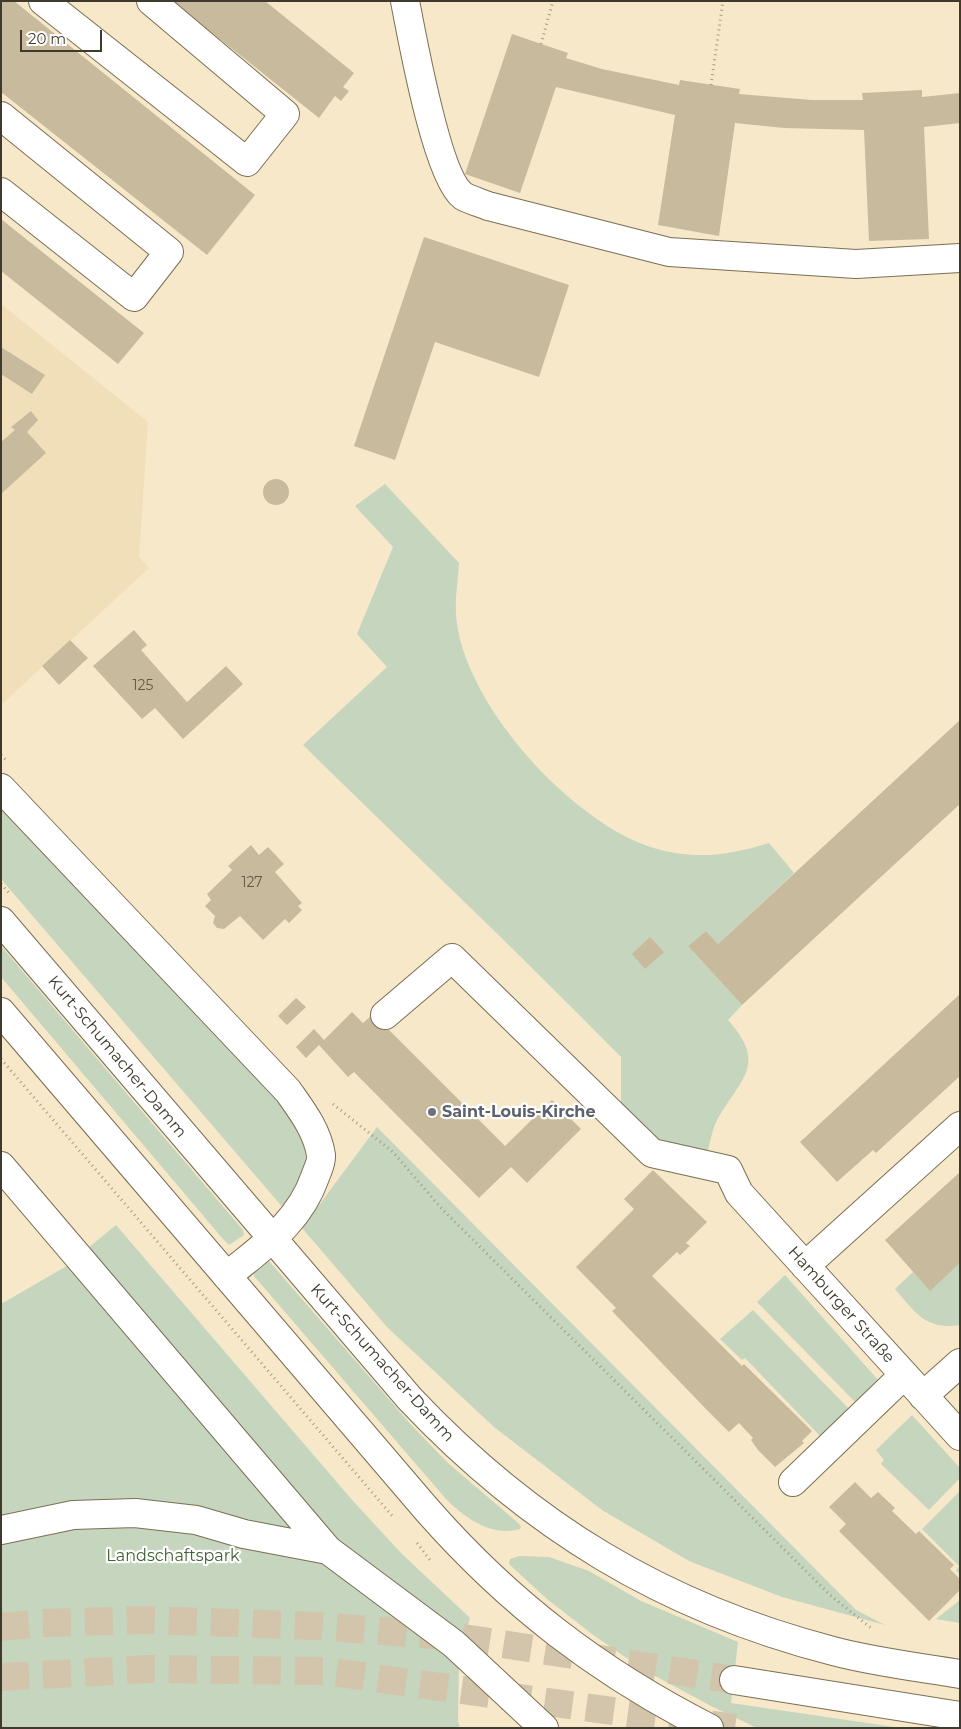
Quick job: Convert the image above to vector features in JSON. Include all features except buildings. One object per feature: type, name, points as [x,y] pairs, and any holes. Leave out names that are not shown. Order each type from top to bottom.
[{"type":"main road","points":[[43,1],[247,162],[285,114],[151,1]]},
{"type":"main road","points":[[401,6],[443,161],[462,195],[488,206],[668,252],[856,264],[960,258]]},
{"type":"main road","points":[[1,116],[169,252],[134,297],[1,192]]},
{"type":"main road","points":[[1,788],[288,1091],[312,1127],[322,1157],[311,1189],[290,1222],[227,1276]]},
{"type":"main road","name":"Kurt-Schumacher-Damm","points":[[1,921],[434,1424],[502,1487],[580,1542],[667,1591],[746,1624],[835,1652],[960,1674]]},
{"type":"main road","name":"Hamburger Straße","points":[[385,1015],[452,958],[652,1153],[728,1170],[740,1193],[960,1436]]},
{"type":"main road","points":[[1,1012],[428,1512],[484,1572],[536,1618],[596,1663],[672,1709],[710,1728]]},
{"type":"main road","points":[[805,1266],[960,1126]]},
{"type":"main road","points":[[1,1166],[328,1550],[454,1644],[544,1728]]},
{"type":"main road","points":[[923,1396],[960,1363]]},
{"type":"main road","points":[[793,1482],[904,1375]]},
{"type":"main road","points":[[1,1530],[73,1515],[135,1513],[196,1520],[244,1534],[328,1550]]},
{"type":"main road","points":[[734,1680],[960,1716]]},
{"type":"path","points":[[541,44],[553,1]]},
{"type":"path","points":[[711,85],[723,1]]},
{"type":"path","points":[[1,755],[8,762]]},
{"type":"path","points":[[1,1059],[343,1461],[397,1521]]},
{"type":"path","points":[[327,1100],[393,1152],[442,1209],[830,1595],[871,1628]]},
{"type":"path","points":[[410,1536],[432,1563]]},
{"type":"shaded area","points":[[1,304],[148,422],[139,557],[149,568],[1,705]]},
{"type":"green space","points":[[385,484],[459,563],[456,615],[463,649],[478,685],[500,722],[528,756],[559,788],[591,815],[625,836],[657,849],[686,854],[714,855],[741,851],[769,843],[794,873],[718,944],[706,931],[688,946],[742,1005],[728,1020],[740,1035],[747,1049],[748,1060],[742,1082],[715,1124],[707,1154],[687,1158],[638,1128],[621,1104],[621,1057],[503,939],[303,745],[387,667],[357,634],[393,547],[355,506]]},
{"type":"green space","points":[[1,810],[289,1112],[303,1144],[306,1172],[298,1192],[285,1210],[1,879]]},
{"type":"green space","points":[[1,946],[243,1230],[244,1235],[229,1245],[223,1239],[1,977]]},
{"type":"green space","points":[[377,1127],[856,1610],[885,1625],[782,1597],[689,1561],[602,1510],[494,1427],[387,1327],[302,1228]]},
{"type":"green space","name":"Landschaftspark","points":[[116,1225],[353,1501],[401,1553],[470,1618],[459,1658],[458,1721],[460,1728],[1,1728],[1,1304],[65,1267]]},
{"type":"green space","points":[[269,1261],[413,1427],[448,1463],[517,1522],[521,1526],[520,1529],[499,1530],[479,1524],[446,1499],[254,1276],[254,1271],[262,1263]]},
{"type":"green space","points":[[960,1263],[960,1325],[938,1325],[922,1318],[895,1289],[913,1272],[930,1290]]},
{"type":"green space","points":[[785,1275],[879,1381],[856,1403],[757,1302]]},
{"type":"green space","points":[[753,1310],[849,1409],[822,1438],[745,1358],[742,1360],[720,1339]]},
{"type":"green space","points":[[912,1415],[960,1468],[960,1478],[929,1510],[881,1464],[884,1460],[876,1450]]},
{"type":"green space","points":[[960,1491],[960,1574],[956,1571],[959,1566],[922,1529]]},
{"type":"green space","points":[[519,1556],[549,1557],[589,1571],[641,1601],[738,1642],[731,1703],[901,1728],[757,1728],[644,1670],[592,1634],[547,1599],[509,1564],[510,1559]]},
{"type":"green space","points":[[960,1600],[960,1623],[936,1619]]},
{"type":"tunnel","points":[[1,1627],[41,1623],[149,1620],[317,1626],[457,1637],[734,1680]]},
{"type":"tunnel","points":[[1,1677],[148,1669],[325,1671],[735,1728]]},
{"type":"place","name":"Saint-Louis-Kirche","points":[[432,1112]]}]
